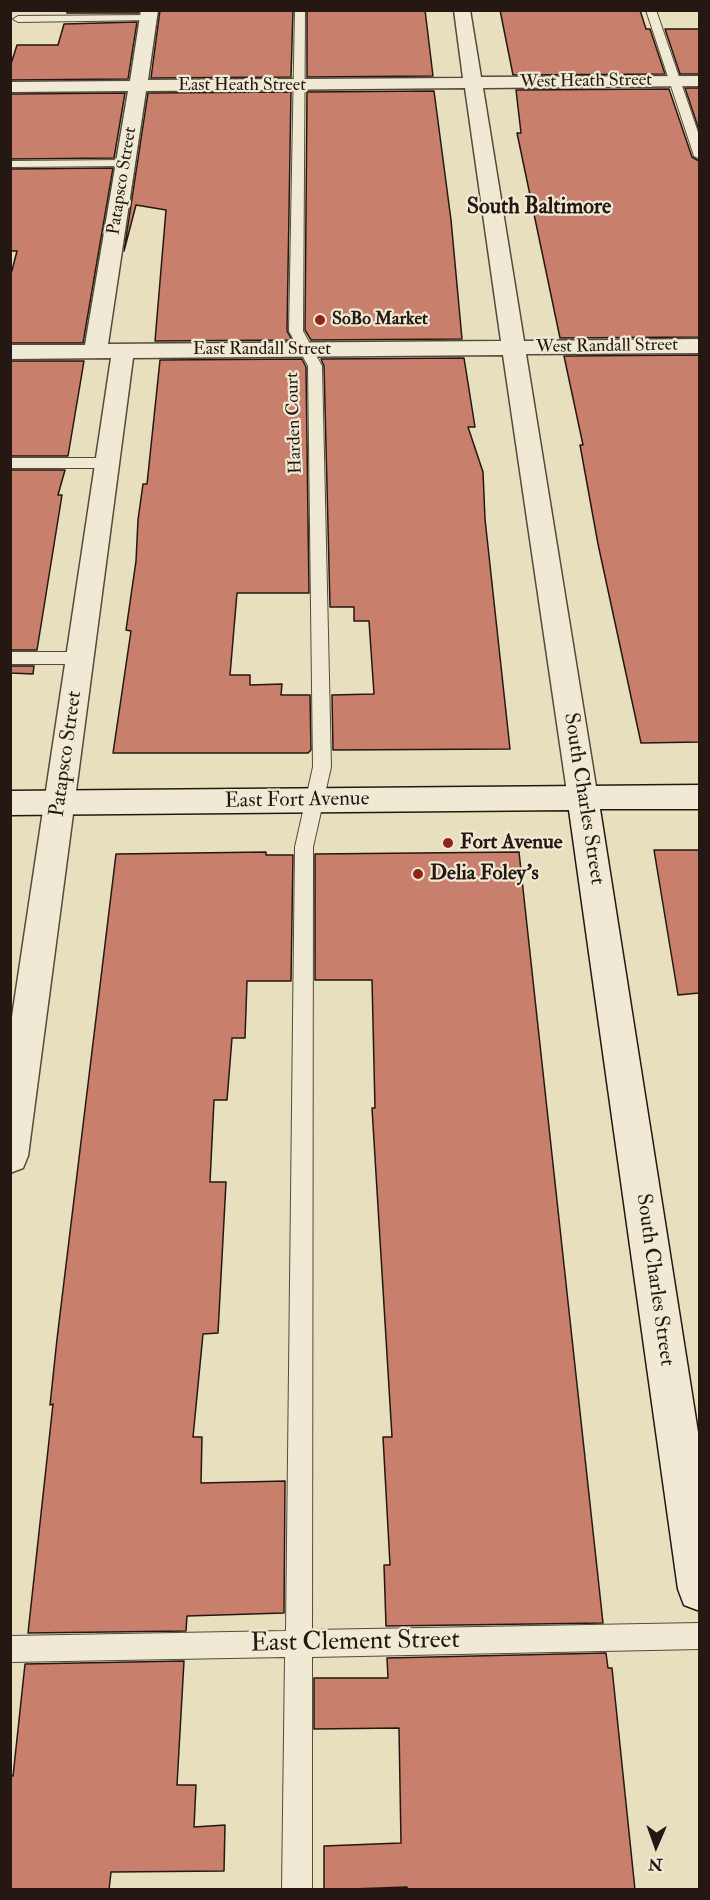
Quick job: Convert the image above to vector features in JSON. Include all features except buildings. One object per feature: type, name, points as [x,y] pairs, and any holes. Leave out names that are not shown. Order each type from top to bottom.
[{"type":"street","name":"South Charles Street","points":[[462,10],[583,799],[699,1589]]},
{"type":"street","name":"Patapsco Street","points":[[95,352],[150,14]]},
{"type":"street","name":"West Heath Street","points":[[473,84],[699,81]]},
{"type":"street","name":"East Heath Street","points":[[10,87],[473,84]]},
{"type":"street","name":"West Randall Street","points":[[514,348],[699,346]]},
{"type":"street","name":"East Randall Street","points":[[10,352],[514,348]]},
{"type":"street","name":"Patapsco Street","points":[[11,1144],[123,351]]},
{"type":"street","name":"East Fort Avenue","points":[[10,803],[699,797]]},
{"type":"lane","name":"Harden Court","points":[[297,1890],[304,847],[322,767],[315,366],[296,331],[300,10]]},
{"type":"lane","points":[[651,10],[699,156]]},
{"type":"lane","points":[[16,16],[150,14]]},
{"type":"lane","points":[[10,164],[126,163]]},
{"type":"lane","points":[[10,463],[107,463]]},
{"type":"lane","points":[[10,658],[80,658]]},
{"type":"lane","name":"East Clement Street","points":[[10,1649],[699,1636]]},
{"type":"place","name":"SoBo Market","points":[[320,320]]},
{"type":"place","name":"Fort Avenue","points":[[448,843]]},
{"type":"place","name":"Delia Foley's","points":[[418,874]]},
{"type":"district","name":"South Baltimore","points":[[539,208]]}]
